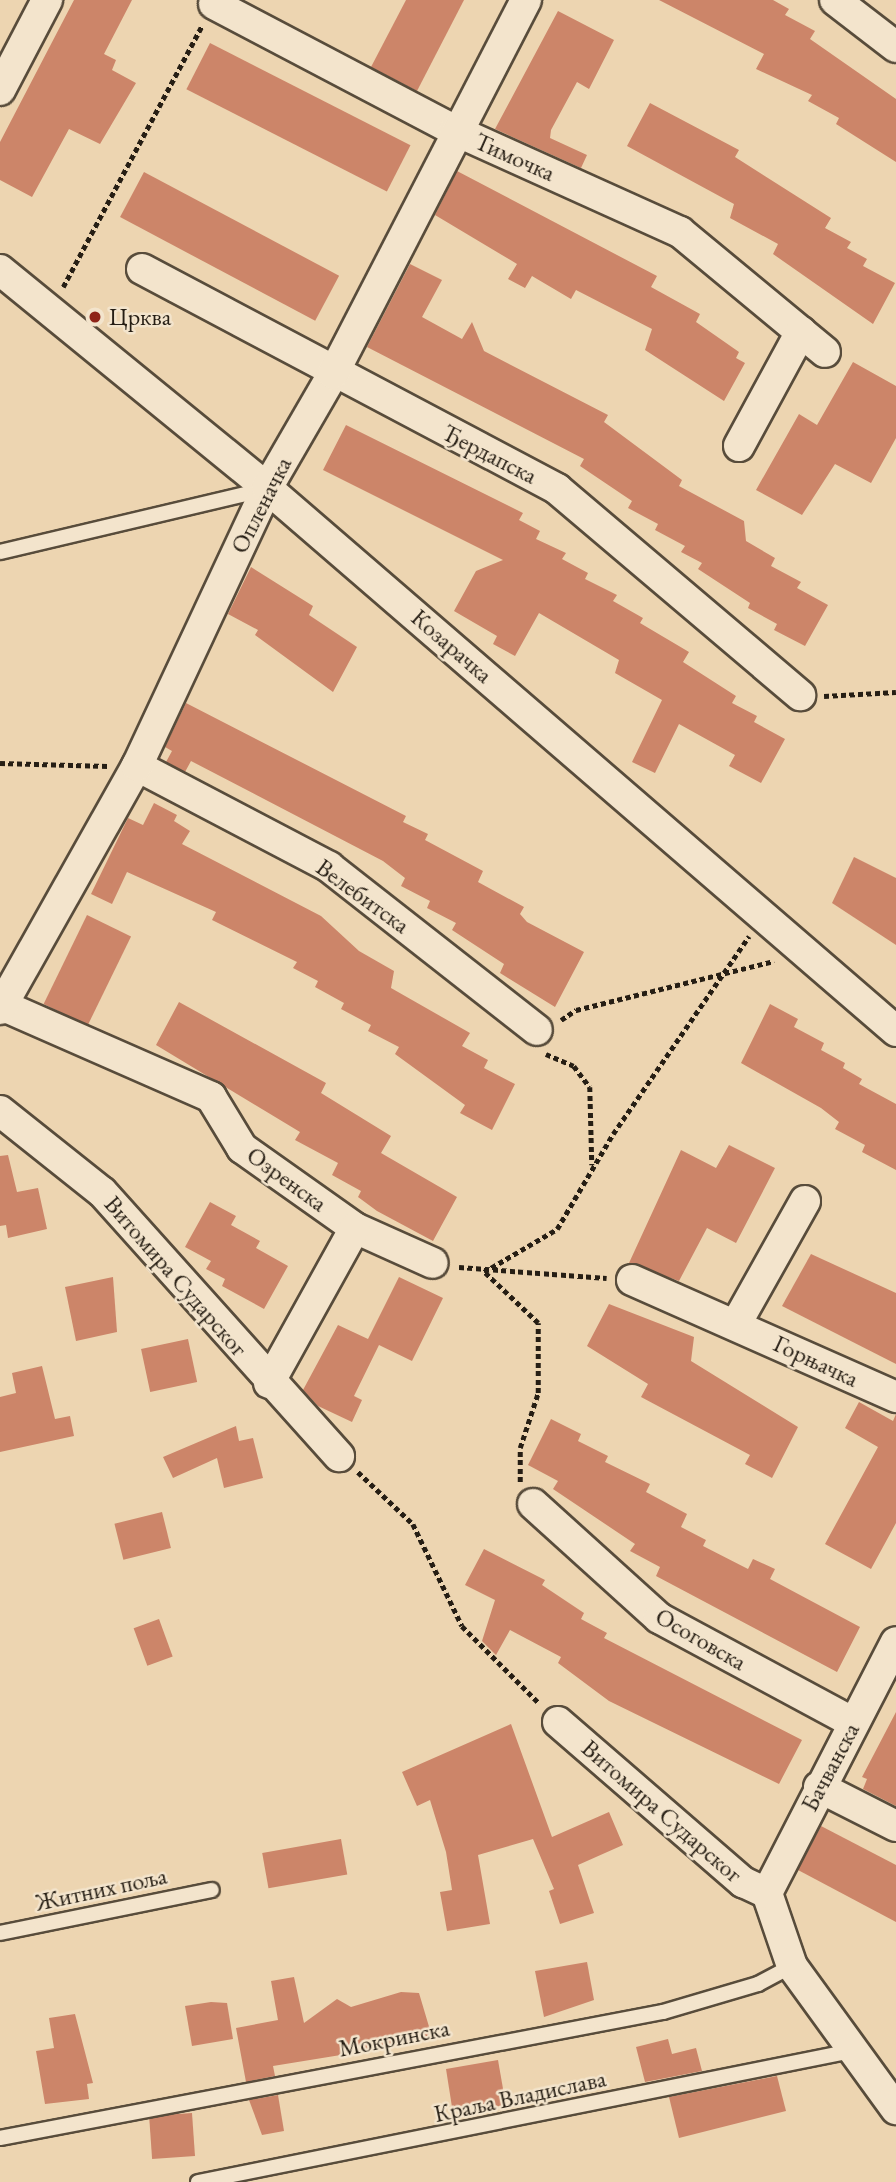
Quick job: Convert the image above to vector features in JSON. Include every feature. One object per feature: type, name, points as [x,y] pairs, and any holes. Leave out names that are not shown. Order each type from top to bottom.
[{"type":"street","points":[[0,90],[47,0]]},
{"type":"street","name":"Опленачка","points":[[3,1008],[137,766],[267,488],[333,374],[454,130],[526,0]]},
{"type":"street","points":[[835,0],[896,47]]},
{"type":"street","name":"Тимочка","points":[[214,4],[454,130],[680,232],[825,352]]},
{"type":"street","name":"Ђердапска","points":[[142,269],[333,374],[557,489],[800,695]]},
{"type":"street","name":"Козарачка","points":[[0,270],[267,488],[896,1031]]},
{"type":"street","points":[[739,446],[801,332]]},
{"type":"street","name":"Велебитска","points":[[137,766],[329,867],[537,1030]]},
{"type":"street","name":"Озренска","points":[[3,1008],[212,1097],[242,1148],[355,1228],[433,1263]]},
{"type":"street","name":"Витомира Сударског","points":[[0,1111],[102,1192],[269,1383],[338,1456]]},
{"type":"street","points":[[736,1324],[805,1202]]},
{"type":"street","points":[[269,1383],[355,1228]]},
{"type":"street","name":"Горњачка","points":[[632,1280],[896,1397]]},
{"type":"street","name":"Осоговска","points":[[533,1504],[659,1618],[853,1723]]},
{"type":"street","name":"Бачванска","points":[[767,1893],[819,1787],[896,1642]]},
{"type":"street","name":"Витомира Сударског","points":[[558,1722],[743,1882],[767,1893],[792,1966],[851,2051],[896,2109]]},
{"type":"street","points":[[819,1787],[896,1826]]},
{"type":"lane","points":[[0,552],[267,488]]},
{"type":"lane","name":"Житних поља","points":[[0,1933],[212,1889]]},
{"type":"lane","name":"Мокринска","points":[[0,2138],[663,2012],[758,1984],[792,1966]]},
{"type":"lane","name":"Краља Владислава","points":[[198,2182],[851,2051]]},
{"type":"path","points":[[51,309],[214,4]]},
{"type":"path","points":[[800,695],[896,692]]},
{"type":"path","points":[[0,764],[137,766]]},
{"type":"path","points":[[484,1272],[557,1230],[592,1166],[763,915]]},
{"type":"path","points":[[592,1166],[590,1087],[574,1066],[533,1048],[537,1030],[576,1010],[806,952]]},
{"type":"path","points":[[433,1263],[484,1272],[632,1280]]},
{"type":"path","points":[[484,1272],[538,1323],[538,1393],[520,1448],[520,1482],[533,1504]]},
{"type":"path","points":[[338,1456],[413,1524],[462,1626],[558,1722]]},
{"type":"building","points":[[74,0],[132,0],[104,54],[116,60],[112,70],[136,83],[100,144],[69,129],[32,197],[0,180],[0,142]]},
{"type":"building","points":[[406,0],[464,0],[417,91],[371,67]]},
{"type":"building","points":[[659,0],[773,0],[789,9],[785,15],[815,31],[810,39],[896,99],[896,162],[836,124],[839,118],[808,101],[812,95],[756,69],[764,54]]},
{"type":"building","points":[[558,11],[614,40],[589,89],[577,82],[551,130],[550,138],[587,155],[581,168],[495,129]]},
{"type":"building","points":[[210,43],[410,145],[387,191],[186,89]]},
{"type":"building","points":[[650,103],[739,150],[735,157],[831,218],[825,228],[851,242],[847,248],[867,259],[863,266],[895,283],[873,324],[773,254],[778,244],[730,218],[734,204],[627,146]]},
{"type":"building","points":[[457,171],[657,276],[651,287],[700,314],[696,322],[739,352],[736,358],[745,363],[724,401],[645,350],[652,329],[576,290],[571,299],[532,276],[525,288],[508,279],[517,264],[435,215]]},
{"type":"building","points":[[144,172],[339,276],[315,321],[120,217]]},
{"type":"building","points":[[410,264],[442,280],[422,317],[462,339],[472,322],[484,351],[608,415],[604,422],[682,480],[679,486],[744,521],[746,541],[775,558],[771,566],[801,582],[797,588],[828,605],[805,646],[774,630],[777,624],[748,608],[750,603],[698,569],[702,563],[681,552],[685,546],[655,530],[658,524],[628,508],[632,501],[580,466],[584,459],[367,347]]},
{"type":"building","points":[[853,362],[896,386],[896,438],[871,483],[835,464],[802,515],[756,490],[799,414],[817,425]]},
{"type":"building","points":[[346,425],[523,513],[519,520],[540,531],[536,539],[566,553],[562,559],[588,573],[585,579],[617,595],[613,601],[643,618],[640,623],[689,652],[683,662],[736,696],[732,703],[757,716],[754,722],[785,739],[761,783],[729,766],[735,755],[679,724],[655,773],[632,762],[662,700],[615,673],[619,660],[539,613],[515,656],[493,644],[497,636],[454,611],[476,571],[503,560],[323,470]]},
{"type":"building","points":[[251,567],[313,606],[309,615],[357,647],[333,692],[255,635],[258,630],[228,614]]},
{"type":"building","points":[[186,703],[406,816],[403,822],[428,834],[425,840],[483,871],[478,882],[524,907],[520,914],[527,922],[584,952],[555,1007],[500,973],[504,964],[452,930],[456,923],[427,908],[430,901],[401,886],[405,878],[383,861],[191,761],[185,772],[166,762],[172,751],[165,747]]},
{"type":"building","points":[[154,803],[177,815],[174,821],[190,831],[182,844],[321,916],[359,951],[394,971],[391,988],[470,1033],[462,1046],[488,1060],[484,1068],[515,1084],[492,1130],[460,1113],[465,1105],[395,1054],[399,1047],[368,1031],[371,1025],[341,1009],[344,1003],[315,987],[318,981],[293,968],[297,962],[212,920],[216,912],[127,872],[112,904],[91,894],[128,818],[143,825]]},
{"type":"building","points":[[854,857],[896,878],[896,945],[832,903]]},
{"type":"building","points":[[87,915],[131,936],[88,1025],[44,1004]]},
{"type":"building","points":[[179,1002],[326,1083],[321,1093],[391,1136],[381,1153],[457,1197],[433,1241],[377,1211],[358,1197],[361,1191],[332,1175],[338,1163],[295,1140],[300,1132],[156,1045]]},
{"type":"building","points":[[770,1004],[798,1019],[794,1027],[824,1043],[821,1050],[845,1063],[843,1068],[862,1079],[859,1084],[896,1104],[896,1170],[862,1152],[865,1145],[835,1129],[839,1122],[821,1108],[741,1063]]},
{"type":"building","points":[[729,1145],[775,1168],[736,1243],[707,1228],[679,1281],[629,1263],[681,1150],[716,1168]]},
{"type":"building","points":[[8,1155],[17,1192],[38,1188],[47,1229],[8,1238],[6,1225],[0,1226],[0,1156]]},
{"type":"building","points":[[210,1202],[236,1216],[231,1225],[260,1241],[256,1248],[288,1266],[264,1309],[222,1286],[225,1279],[206,1269],[211,1261],[185,1247]]},
{"type":"building","points":[[811,1254],[896,1293],[896,1364],[782,1306]]},
{"type":"building","points":[[113,1277],[117,1332],[76,1341],[65,1287]]},
{"type":"building","points":[[399,1277],[443,1298],[412,1361],[379,1345],[354,1396],[362,1400],[352,1422],[318,1406],[303,1390],[338,1325],[368,1339]]},
{"type":"building","points":[[609,1304],[694,1337],[691,1361],[798,1427],[772,1478],[745,1464],[750,1455],[641,1397],[648,1384],[587,1346]]},
{"type":"building","points":[[188,1339],[197,1382],[150,1392],[141,1349]]},
{"type":"building","points":[[42,1366],[55,1419],[70,1416],[74,1436],[0,1452],[0,1397],[16,1393],[12,1373]]},
{"type":"building","points":[[859,1402],[893,1421],[896,1414],[896,1523],[871,1569],[825,1544],[878,1447],[845,1428]]},
{"type":"building","points":[[551,1419],[581,1434],[578,1441],[608,1456],[605,1462],[650,1484],[646,1492],[687,1514],[681,1527],[706,1540],[703,1546],[748,1569],[753,1559],[775,1569],[770,1579],[860,1627],[837,1672],[656,1576],[660,1567],[630,1551],[635,1544],[553,1489],[558,1481],[528,1465]]},
{"type":"building","points":[[236,1426],[239,1441],[253,1438],[263,1478],[224,1488],[217,1458],[173,1478],[163,1457]]},
{"type":"building","points":[[162,1512],[171,1548],[123,1560],[114,1524]]},
{"type":"building","points":[[484,1549],[545,1580],[542,1585],[584,1613],[581,1619],[607,1633],[604,1638],[802,1740],[779,1784],[609,1701],[558,1663],[561,1657],[510,1630],[496,1655],[482,1641],[495,1600],[465,1585]]},
{"type":"building","points":[[159,1619],[173,1657],[147,1666],[134,1628]]},
{"type":"building","points":[[896,1712],[896,1806],[863,1789],[867,1779],[862,1777]]},
{"type":"building","points":[[511,1724],[552,1837],[609,1812],[623,1845],[578,1865],[594,1913],[560,1924],[549,1891],[554,1889],[533,1839],[478,1855],[490,1924],[447,1931],[440,1892],[452,1890],[446,1852],[430,1800],[417,1806],[402,1772]]},
{"type":"building","points":[[821,1826],[896,1865],[896,1922],[798,1870]]},
{"type":"building","points":[[341,1839],[347,1874],[268,1888],[262,1853]]},
{"type":"building","points":[[587,1962],[594,2000],[544,2017],[535,1971]]},
{"type":"building","points":[[294,1977],[304,2023],[337,1999],[351,2007],[401,1992],[419,1993],[433,2040],[273,2066],[275,2076],[246,2082],[236,2028],[278,2020],[271,1981]]},
{"type":"building","points":[[211,2002],[227,2003],[233,2039],[192,2046],[185,2006]]},
{"type":"building","points":[[75,2014],[93,2083],[87,2084],[89,2099],[45,2104],[36,2051],[54,2048],[49,2018]]},
{"type":"building","points":[[668,2039],[672,2054],[696,2048],[702,2071],[645,2082],[636,2047]]},
{"type":"building","points":[[498,2060],[506,2106],[452,2107],[446,2069]]},
{"type":"building","points":[[777,2076],[786,2111],[679,2138],[669,2097]]},
{"type":"building","points":[[278,2095],[284,2131],[262,2135],[249,2100]]},
{"type":"building","points":[[192,2113],[195,2156],[152,2159],[149,2116]]},
{"type":"place","name":"Црква","points":[[95,317]]}]
